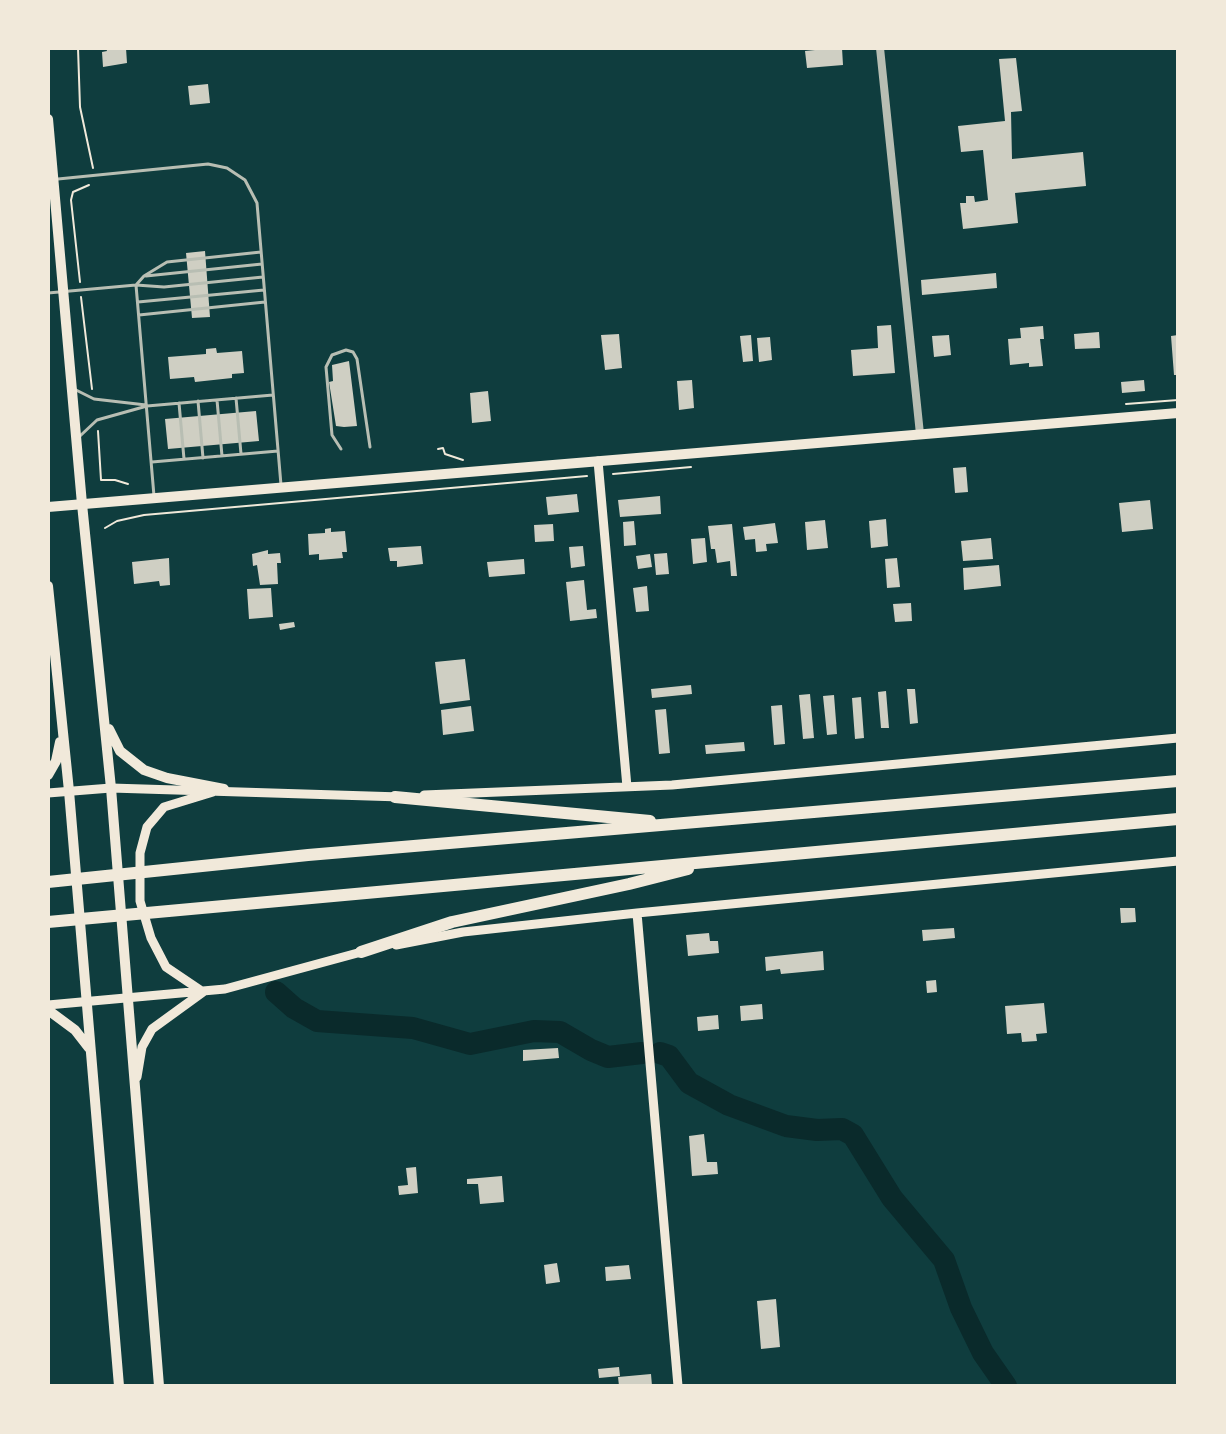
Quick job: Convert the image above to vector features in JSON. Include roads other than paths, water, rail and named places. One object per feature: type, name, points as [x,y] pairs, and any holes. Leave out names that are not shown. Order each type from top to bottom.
[{"type":"highway","points":[[48,882],[177,871],[308,855],[1178,781]]},
{"type":"highway","points":[[395,797],[678,824]]},
{"type":"highway","points":[[48,922],[1178,819]]},
{"type":"highway","points":[[1094,827],[1178,826]]},
{"type":"highway","points":[[361,952],[452,922],[629,884],[723,860]]},
{"type":"main road","points":[[48,119],[50,180],[111,788],[159,1386]]},
{"type":"main road","points":[[48,507],[1178,413]]},
{"type":"main road","points":[[598,461],[627,787]]},
{"type":"main road","points":[[48,586],[69,791],[85,1003],[119,1386]]},
{"type":"main road","points":[[104,717],[120,751],[144,770],[167,778],[224,789]]},
{"type":"main road","points":[[48,775],[56,761],[62,733]]},
{"type":"main road","points":[[48,793],[111,788],[224,789],[395,797],[672,785],[1178,738]]},
{"type":"main road","points":[[202,992],[166,967],[151,938],[140,901],[140,853],[147,826],[164,807],[224,789]]},
{"type":"main road","points":[[48,1005],[225,989],[361,952],[464,932],[1178,861]]},
{"type":"main road","points":[[637,913],[678,1386]]},
{"type":"main road","points":[[135,1087],[142,1047],[152,1029],[202,992]]},
{"type":"main road","points":[[48,1010],[75,1030],[89,1049]]},
{"type":"street","points":[[880,48],[920,434]]},
{"type":"lane","points":[[50,180],[208,164],[227,168],[245,180],[257,203],[281,487]]},
{"type":"lane","points":[[155,498],[136,285],[144,276],[167,262],[261,252]]},
{"type":"lane","points":[[144,276],[262,264]]},
{"type":"lane","points":[[48,293],[136,285],[164,287],[263,277]]},
{"type":"lane","points":[[138,302],[264,290]]},
{"type":"lane","points":[[139,315],[266,302]]},
{"type":"lane","points":[[341,449],[332,435],[326,367],[332,355],[346,350],[353,352],[357,359],[370,447]]},
{"type":"lane","points":[[72,388],[94,399],[147,406]]},
{"type":"lane","points":[[76,440],[88,426],[97,420],[147,406],[273,395]]},
{"type":"lane","points":[[236,398],[241,454]]},
{"type":"lane","points":[[217,400],[222,456]]},
{"type":"lane","points":[[198,401],[202,458]]},
{"type":"lane","points":[[179,403],[184,459]]},
{"type":"lane","points":[[152,462],[278,451]]},
{"type":"waterway","points":[[276,992],[294,1008],[317,1021],[413,1028],[470,1044],[534,1031],[560,1032],[608,1057],[642,1053]]},
{"type":"waterway","points":[[660,1053],[669,1056],[689,1083],[729,1105],[786,1126],[817,1130],[842,1129],[853,1135],[892,1198],[944,1260],[961,1308],[983,1353],[1006,1386]]}]
